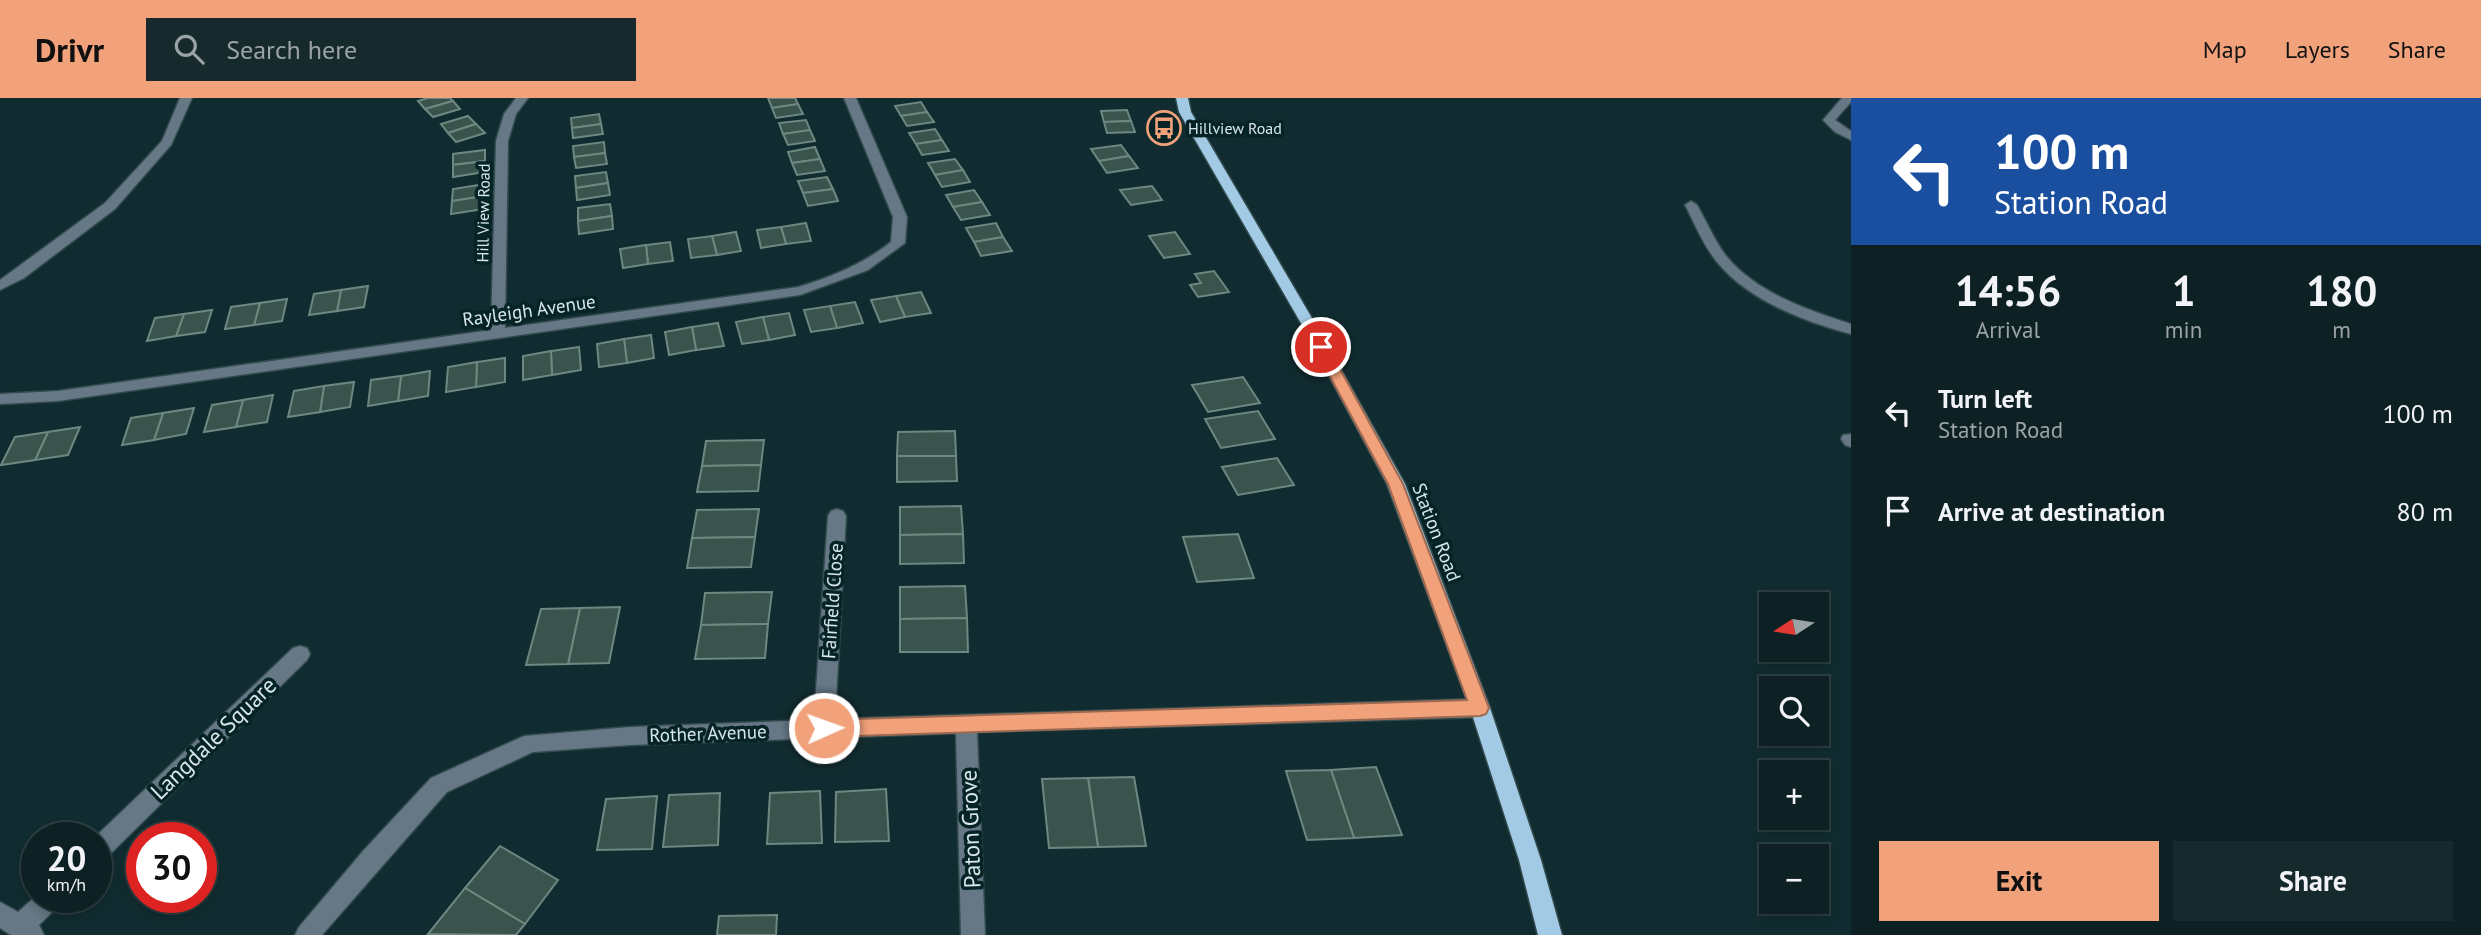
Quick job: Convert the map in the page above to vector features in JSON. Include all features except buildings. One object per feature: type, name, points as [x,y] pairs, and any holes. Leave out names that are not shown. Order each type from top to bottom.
[{"type":"main road","name":"Station Road","points":[[1182,98],[1185,112],[1309,324],[1395,484],[1480,708],[1530,860],[1550,935]]},
{"type":"street","points":[[0,286],[110,206],[167,142],[186,98]]},
{"type":"street","name":"Hill View Road","points":[[498,334],[502,141],[510,114],[522,98]]},
{"type":"street","name":"Rayleigh Avenue","points":[[0,399],[58,396],[800,291],[842,279],[877,261],[898,243],[900,217],[850,98]]},
{"type":"street","points":[[1848,98],[1829,120],[1839,130],[1851,136]]},
{"type":"street","points":[[1692,205],[1727,264],[1769,295],[1810,315],[1851,329]]},
{"type":"street","name":"Fairfield Close","points":[[824,728],[837,516]]},
{"type":"street","name":"Langdale Square","points":[[112,836],[300,654]]},
{"type":"street","name":"Rother Avenue","points":[[307,935],[439,785],[531,743],[824,728],[1480,708]]},
{"type":"street","name":"Paton Grove","points":[[966,723],[973,935]]},
{"type":"street","points":[[17,925],[32,913]]},
{"type":"place","name":"Hillview Road","points":[[1164,128]]},
{"type":"route","points":[[824,728],[1480,708],[1395,484],[1321,347]]}]
